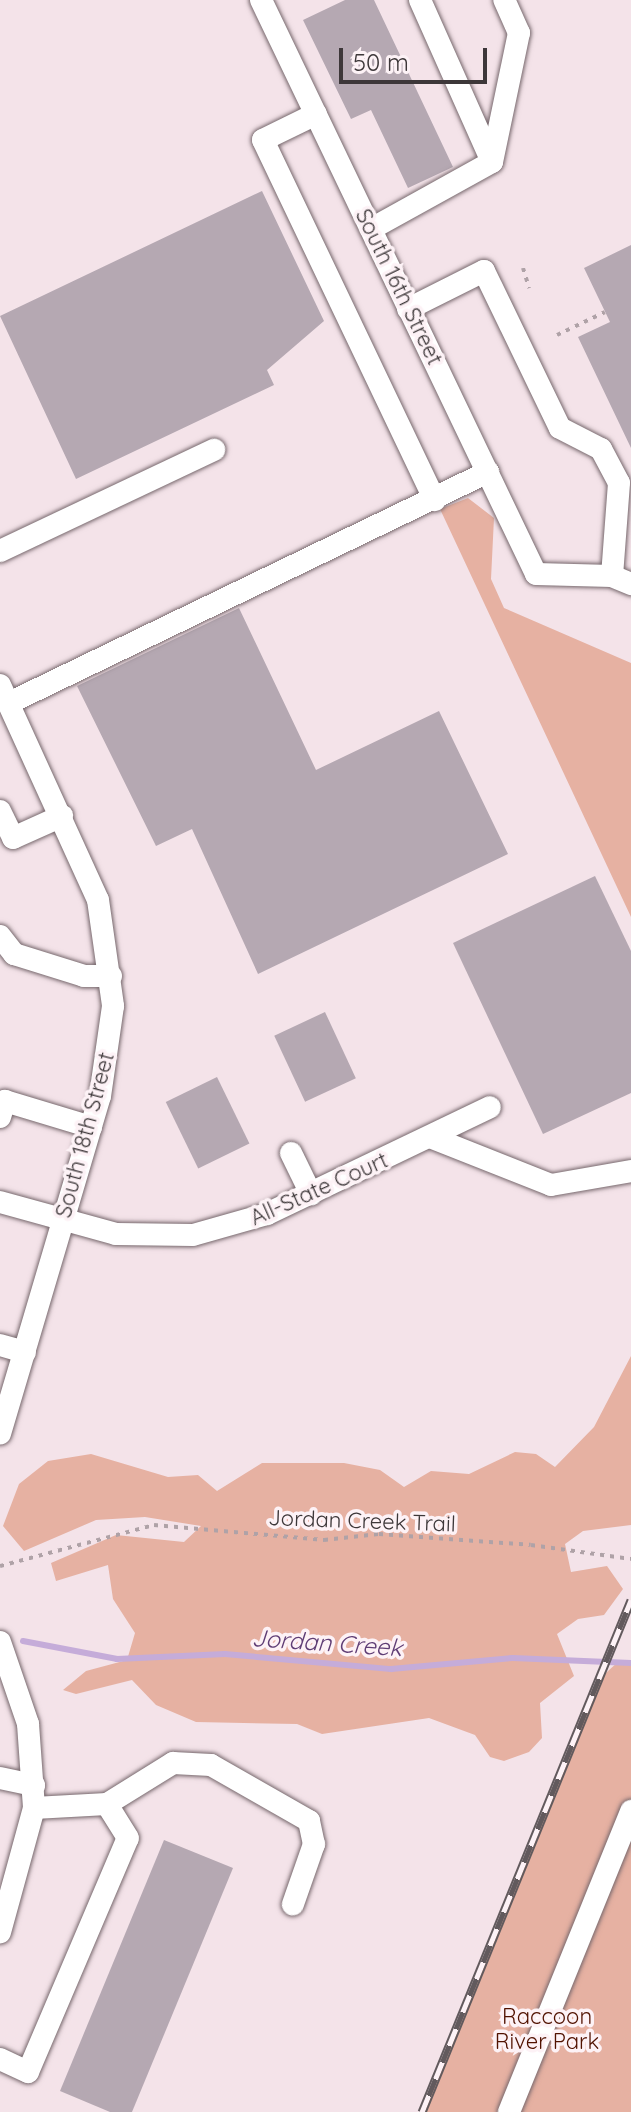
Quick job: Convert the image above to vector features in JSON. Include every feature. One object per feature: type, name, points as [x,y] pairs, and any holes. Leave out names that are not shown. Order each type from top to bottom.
[{"type":"street","name":"South 16th Street","points":[[261,0],[536,574],[622,580]]},
{"type":"street","points":[[420,0],[492,162]]},
{"type":"street","points":[[371,229],[492,162],[519,33],[504,0]]},
{"type":"street","points":[[316,114],[263,140],[435,500]]},
{"type":"street","points":[[408,309],[484,271],[560,428],[601,449],[619,483],[622,580]]},
{"type":"street","points":[[0,551],[214,450]]},
{"type":"street","points":[[4,694],[435,500],[488,472]]},
{"type":"street","name":"South 18th Street","points":[[0,1434],[8,1410],[7,1384],[25,1352],[91,1127],[109,1051],[111,976],[98,900],[4,694]]},
{"type":"street","points":[[0,811],[13,838],[62,816]]},
{"type":"street","points":[[0,936],[14,954],[84,976],[111,976]]},
{"type":"street","points":[[0,1117],[5,1101],[91,1127]]},
{"type":"street","name":"All-State Court","points":[[0,1202],[63,1220],[155,1238],[193,1235],[311,1194],[490,1107]]},
{"type":"street","points":[[430,1137],[551,1185],[631,1171]]},
{"type":"street","points":[[291,1153],[311,1194]]},
{"type":"street","points":[[0,1345],[25,1352]]},
{"type":"street","points":[[0,1642],[28,1724],[34,1785],[34,1808],[0,1932]]},
{"type":"street","points":[[34,1808],[107,1804],[173,1763],[211,1765],[270,1792],[309,1821],[314,1844],[293,1904]]},
{"type":"street","points":[[0,1778],[34,1785]]},
{"type":"street","points":[[0,2059],[28,2072],[122,1853],[128,1838],[107,1804]]},
{"type":"street","points":[[509,2112],[631,1811]]},
{"type":"path","points":[[523,268],[529,288]]},
{"type":"path","points":[[557,335],[605,312]]},
{"type":"path","name":"Jordan Creek Trail","points":[[0,1566],[154,1525],[324,1540],[379,1534],[500,1543],[631,1559]]},
{"type":"green space","points":[[468,498],[494,518],[491,579],[504,608],[631,663],[631,917],[440,509]]},
{"type":"green space","points":[[631,1356],[631,1525],[583,1531],[565,1544],[571,1572],[607,1566],[623,1589],[604,1615],[578,1619],[557,1634],[574,1676],[540,1703],[542,1738],[529,1752],[504,1761],[490,1757],[475,1735],[429,1718],[322,1734],[297,1724],[196,1722],[156,1705],[132,1680],[76,1694],[63,1690],[86,1671],[127,1660],[135,1633],[113,1599],[108,1565],[56,1581],[51,1563],[116,1535],[184,1542],[201,1526],[145,1517],[96,1520],[24,1551],[3,1526],[19,1484],[48,1461],[91,1454],[168,1477],[198,1475],[217,1491],[262,1463],[344,1463],[380,1470],[404,1487],[431,1471],[469,1474],[515,1452],[536,1454],[555,1467],[594,1427]]},
{"type":"green space","name":"Raccoon River Park","points":[[618,1662],[631,1663],[631,2112],[422,2112],[598,1680]]},
{"type":"building","points":[[345,0],[374,0],[453,167],[408,188],[371,110],[351,119],[303,20]]},
{"type":"building","points":[[262,191],[324,321],[267,370],[274,385],[76,479],[0,316]]},
{"type":"building","points":[[631,245],[631,448],[578,337],[610,322],[584,268]]},
{"type":"building","points":[[239,608],[316,770],[439,711],[508,854],[258,974],[192,829],[156,846],[77,686]]},
{"type":"building","points":[[595,876],[631,951],[631,1093],[543,1134],[453,943]]},
{"type":"building","points":[[325,1012],[356,1078],[305,1102],[274,1036]]},
{"type":"building","points":[[217,1077],[249,1144],[198,1168],[166,1102]]},
{"type":"building","points":[[164,1840],[233,1868],[132,2112],[110,2112],[60,2091]]},
{"type":"waterway","name":"Jordan Creek","points":[[23,1641],[117,1659],[225,1654],[391,1669],[513,1658],[631,1663]]},
{"type":"railway","points":[[422,2112],[631,1600]]}]
